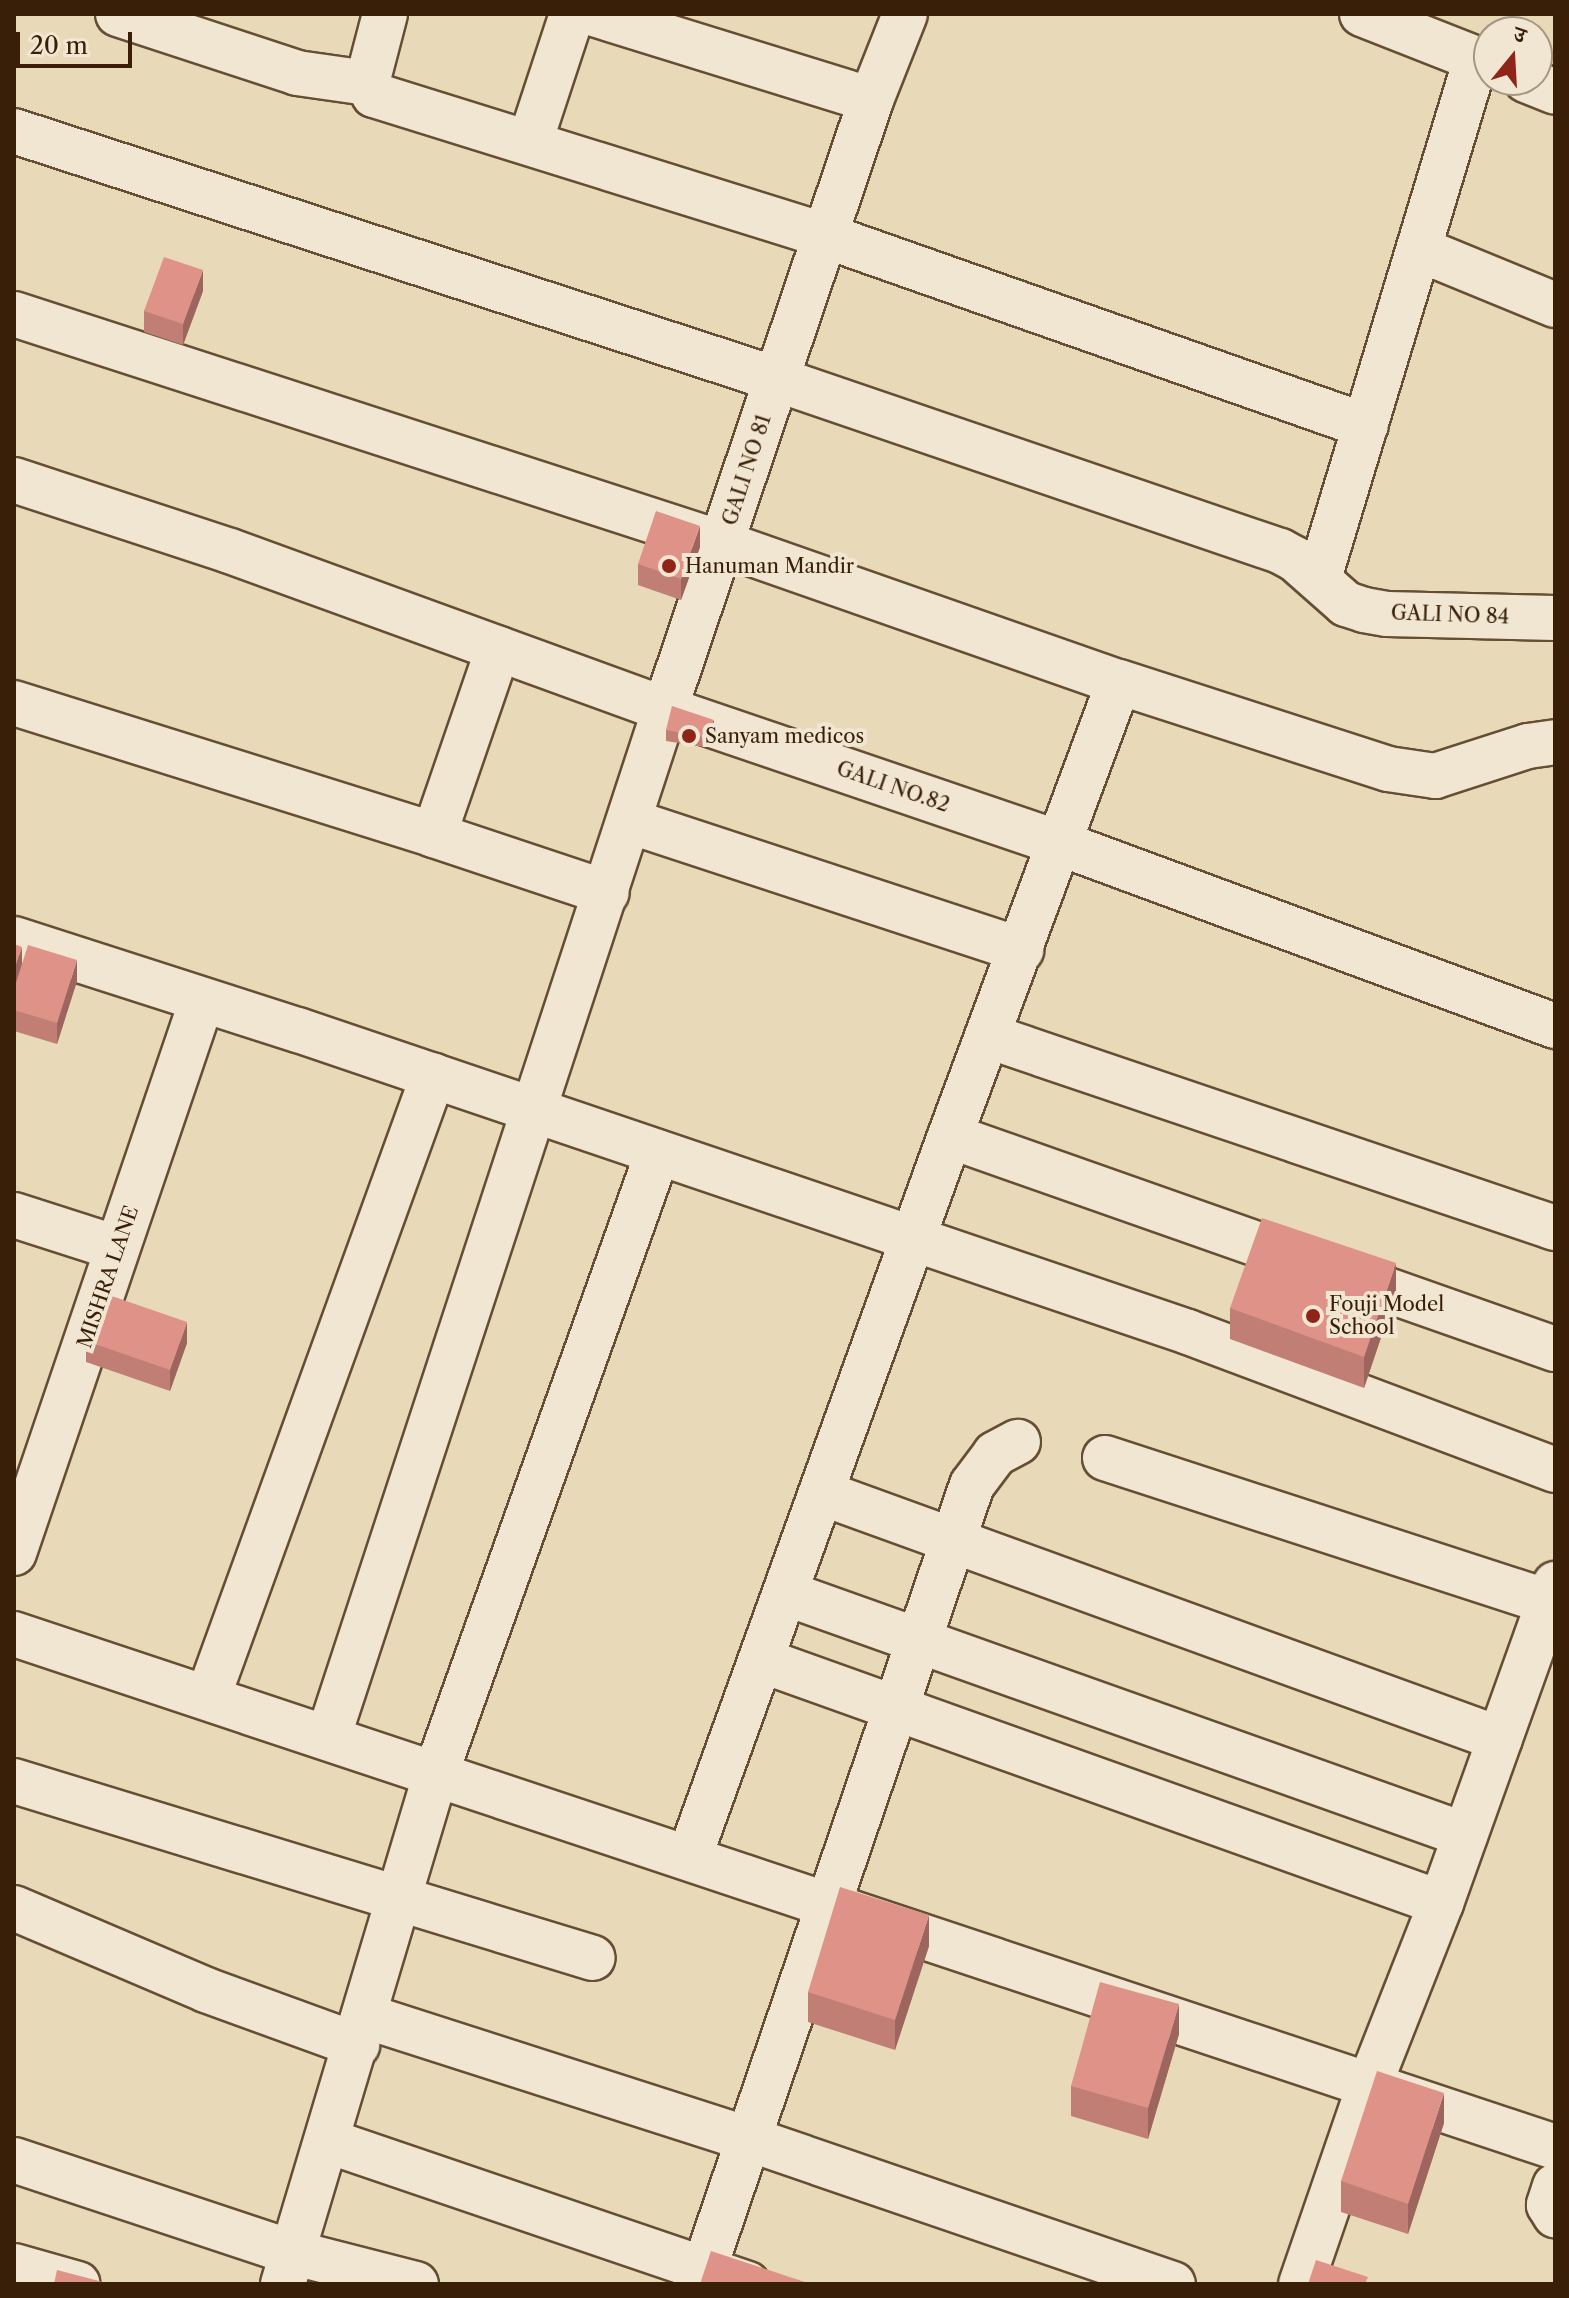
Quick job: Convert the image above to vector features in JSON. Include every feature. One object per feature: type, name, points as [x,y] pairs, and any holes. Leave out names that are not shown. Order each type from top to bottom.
[{"type":"street","points":[[118,14],[297,73],[367,83]]},
{"type":"street","points":[[385,14],[367,83],[374,95],[383,99],[826,236],[1366,426]]},
{"type":"street","points":[[530,142],[572,14]]},
{"type":"street","points":[[594,14],[871,100]]},
{"type":"street","name":"GALI NO 81","points":[[328,1738],[665,709],[724,544],[776,379],[871,100],[905,14]]},
{"type":"street","points":[[1362,14],[1473,58]]},
{"type":"street","points":[[14,131],[776,379],[1280,551],[1333,591],[1366,426],[1473,92]]},
{"type":"street","points":[[1421,250],[1555,305]]},
{"type":"street","points":[[14,314],[724,544],[1119,682],[1414,775],[1435,776],[1528,746],[1555,742]]},
{"type":"street","name":"GALI NO.82","points":[[14,480],[230,551],[665,709],[1059,843],[1555,1026]]},
{"type":"street","name":"GALI NO 84","points":[[1333,591],[1387,614],[1555,618]]},
{"type":"street","points":[[434,835],[498,649]]},
{"type":"street","points":[[689,1858],[950,1136],[1119,682]]},
{"type":"street","points":[[14,703],[434,835],[607,893]]},
{"type":"street","points":[[629,821],[1021,950]]},
{"type":"street","points":[[14,939],[433,1076],[1188,1332],[1555,1470]]},
{"type":"street","name":"MISHRA LANE","points":[[14,1553],[202,1000]]},
{"type":"street","points":[[988,1036],[1555,1228]]},
{"type":"street","points":[[208,1697],[433,1076]]},
{"type":"street","points":[[950,1136],[1555,1349]]},
{"type":"street","points":[[287,2268],[328,2141],[436,1773],[658,1152]]},
{"type":"street","points":[[14,1215],[117,1248]]},
{"type":"street","points":[[701,2277],[972,1485],[995,1454],[1018,1442]]},
{"type":"street","points":[[1105,1458],[1552,1593],[1441,1903],[1369,2086],[1301,2284]]},
{"type":"street","points":[[822,1493],[1500,1739]]},
{"type":"street","points":[[785,1593],[1465,1835]]},
{"type":"street","points":[[14,1634],[1555,2147]]},
{"type":"street","points":[[761,1660],[1441,1903]]},
{"type":"street","points":[[14,1781],[593,1958]]},
{"type":"street","points":[[14,1908],[206,1990],[749,2139],[1173,2284]]},
{"type":"street","points":[[328,2141],[701,2277],[747,2284]]},
{"type":"street","points":[[14,2160],[287,2268],[416,2284]]},
{"type":"street","points":[[1555,2186],[1549,2205],[1555,2215]]},
{"type":"street","points":[[14,2266],[78,2284]]},
{"type":"building","points":[[164,257],[203,270],[183,324],[144,311]]},
{"type":"building","points":[[656,511],[700,526],[681,579],[638,564]]},
{"type":"building","points":[[672,706],[714,720],[704,737],[666,730]]},
{"type":"building","points":[[14,944],[22,947],[14,970]]},
{"type":"building","points":[[28,945],[77,960],[57,1023],[14,1010],[14,989]]},
{"type":"building","name":"Fouji Model School","points":[[1262,1218],[1396,1263],[1364,1357],[1230,1308]]},
{"type":"building","points":[[103,1293],[187,1322],[170,1370],[86,1341]]},
{"type":"building","points":[[840,1887],[929,1915],[895,2020],[808,1992]]},
{"type":"building","points":[[1100,1982],[1179,2004],[1148,2108],[1071,2086]]},
{"type":"building","points":[[1377,2071],[1444,2093],[1408,2204],[1341,2181]]},
{"type":"building","points":[[711,2251],[811,2284],[700,2284]]},
{"type":"building","points":[[1316,2260],[1368,2277],[1365,2284],[1308,2284]]},
{"type":"building","points":[[57,2270],[103,2282],[54,2284]]},
{"type":"place","name":"Hanuman Mandir","points":[[669,566]]},
{"type":"place","name":"Sanyam medicos","points":[[689,736]]},
{"type":"place","name":"Fouji Model School","points":[[1313,1316]]}]
